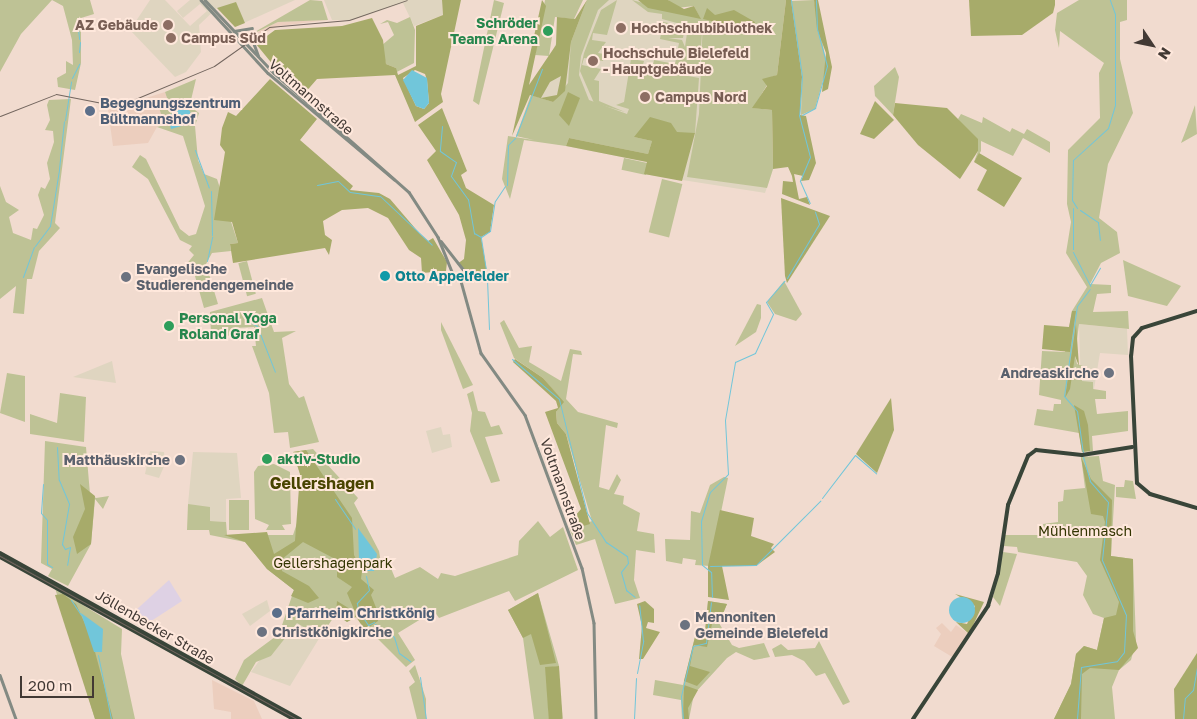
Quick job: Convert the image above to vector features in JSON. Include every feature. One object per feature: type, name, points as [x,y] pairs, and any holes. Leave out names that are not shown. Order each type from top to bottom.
[{"type":"main road","points":[[1197,311],[1147,325],[1133,338],[1132,447],[1141,489],[1197,508]]},
{"type":"main road","points":[[913,719],[978,623],[998,573],[1006,513],[1023,465],[1035,451],[1083,455],[1132,447]]},
{"type":"main road","name":"Jöllenbecker Straße","points":[[0,553],[300,719]]},
{"type":"main road","name":"Jöllenbecker Straße","points":[[0,557],[293,719]]},
{"type":"street","name":"Voltmannstraße","points":[[201,0],[268,73],[395,179]]},
{"type":"street","name":"Voltmannstraße","points":[[205,0],[258,58],[395,179],[418,202],[459,270]]},
{"type":"street","points":[[234,30],[252,28]]},
{"type":"street","points":[[258,35],[254,45],[258,58]]},
{"type":"street","name":"Voltmannstraße","points":[[438,237],[455,272],[455,278],[461,281],[481,353],[525,415],[582,568],[594,622],[596,719]]},
{"type":"street","points":[[455,272],[459,270],[465,274],[461,281]]},
{"type":"street","points":[[0,675],[16,719]]},
{"type":"shaded area","name":"Campus Süd","points":[[150,0],[165,0],[190,26],[207,11],[200,4],[183,18],[177,11],[190,0],[295,0],[235,27],[217,8],[199,25],[201,52],[186,72],[175,77],[130,30]]},
{"type":"shaded area","points":[[324,0],[442,0],[443,15],[414,26],[403,3],[353,20],[332,20]]},
{"type":"shaded area","name":"Campus Nord","points":[[587,0],[638,0],[648,8],[753,31],[773,169],[765,193],[644,174],[647,162],[516,136],[556,43],[557,17],[578,19]]},
{"type":"shaded area","points":[[328,20],[279,26],[250,40],[247,37],[278,22]]},
{"type":"shaded area","points":[[165,92],[169,104],[164,125],[157,127],[148,143],[113,146],[108,110]]},
{"type":"shaded area","points":[[1079,324],[1127,329],[1128,355],[1100,353],[1094,389],[1081,389]]},
{"type":"shaded area","points":[[112,361],[116,383],[73,377]]},
{"type":"shaded area","points":[[441,427],[443,435],[450,434],[452,447],[432,453],[426,431]]},
{"type":"shaded area","points":[[150,451],[164,452],[165,464],[159,478],[145,474]]},
{"type":"shaded area","points":[[193,452],[237,453],[241,498],[226,499],[226,522],[210,521],[188,504]]},
{"type":"shaded area","points":[[169,580],[182,601],[145,625],[136,610]]},
{"type":"shaded area","points":[[267,600],[270,611],[250,626],[242,614]]},
{"type":"shaded area","points":[[297,622],[320,637],[290,686],[251,672],[262,657],[271,656]]},
{"type":"shaded area","points":[[942,623],[951,632],[956,625],[969,634],[954,658],[934,646],[941,634],[936,628]]},
{"type":"shaded area","points":[[212,680],[254,701],[262,719],[231,719],[231,712],[214,709]]},
{"type":"green space","points":[[0,0],[52,0],[21,34],[0,72]]},
{"type":"green space","points":[[52,0],[90,0],[94,14],[81,18],[81,63],[75,90],[58,87],[57,78],[66,73],[66,61],[73,65],[72,40],[63,6]]},
{"type":"green space","points":[[310,0],[322,1],[328,20],[278,22],[246,37]]},
{"type":"green space","points":[[442,0],[461,0],[441,94],[443,102],[415,122],[395,75],[317,79],[304,94],[283,77],[256,44],[275,30],[342,26],[372,18],[383,40],[386,64],[396,68],[398,75],[416,66],[416,26],[443,15]],"holes":[[[415,70],[425,74],[429,103],[424,109],[416,106],[403,78]]]},
{"type":"green space","points":[[494,0],[504,3],[479,105],[473,101]]},
{"type":"green space","points":[[542,0],[546,6],[529,85],[556,45],[557,17],[575,19],[587,0],[571,42],[565,91],[553,102],[530,95],[512,136]],"holes":[[[561,76],[557,95],[541,98],[550,82]]]},
{"type":"green space","name":"Schröder Teams Arena","points":[[545,0],[583,0],[574,19],[555,17],[549,56],[535,55]]},
{"type":"green space","points":[[587,0],[609,0],[598,10],[581,56],[579,75],[589,100],[627,114],[629,109],[616,105],[624,102],[631,59],[644,61],[640,76],[656,70],[699,78],[695,133],[634,137],[652,141],[648,154],[569,138],[566,146],[524,140],[510,199],[502,179],[508,136],[534,140],[516,136],[531,95],[553,102],[568,83],[571,42]]},
{"type":"green space","points":[[617,0],[607,35],[593,33],[592,40],[606,42],[598,53],[604,54],[603,61],[584,58],[582,65],[601,69],[594,80],[599,81],[599,101],[625,112],[594,103],[580,71],[584,53],[601,10]]},
{"type":"green space","points":[[632,0],[700,18],[694,6],[677,8],[668,0],[786,0],[777,75],[766,79],[767,85],[753,108],[772,110],[773,169],[767,188],[687,177],[699,114],[703,19],[699,75],[653,65],[654,60],[675,64],[679,43],[660,39],[663,22],[685,26],[683,38],[668,38],[682,40],[685,47],[688,26],[662,19],[662,14],[648,12]]},
{"type":"green space","points":[[638,0],[668,0],[684,9],[694,6],[701,19],[648,8]]},
{"type":"green space","points":[[786,0],[791,0],[802,77],[800,115],[806,116],[816,163],[809,180],[801,181],[803,176],[794,174],[799,199],[807,197],[810,205],[782,194],[783,181],[793,182],[788,167],[773,169],[772,110],[752,108],[767,86],[762,79],[777,75]]},
{"type":"green space","points":[[814,0],[827,66],[815,109],[801,115],[802,77],[791,1]]},
{"type":"green space","points":[[814,0],[818,0],[832,67],[828,89],[822,92],[826,53],[817,29]]},
{"type":"green space","points":[[969,0],[1055,0],[1055,5],[1053,13],[1022,35],[971,36]]},
{"type":"green space","points":[[1079,0],[1127,0],[1127,20],[1120,22],[1120,59],[1133,113],[1108,164],[1099,218],[1117,232],[1120,253],[1101,263],[1090,284],[1111,285],[1111,293],[1097,294],[1093,312],[1128,311],[1129,329],[1079,324],[1075,356],[1077,364],[1083,366],[1082,381],[1093,382],[1093,389],[1106,391],[1106,399],[1095,399],[1097,414],[1128,411],[1128,431],[1092,436],[1093,451],[1082,452],[1079,433],[1034,425],[1037,409],[1053,411],[1054,404],[1061,404],[1061,400],[1039,395],[1042,351],[1065,352],[1072,311],[1087,287],[1066,253],[1071,222],[1067,204],[1068,150],[1100,118],[1099,73],[1104,63],[1060,31],[1059,48],[1055,30],[1057,13]]},
{"type":"green space","points":[[236,2],[245,23],[235,27],[217,8]]},
{"type":"green space","points":[[707,8],[715,15],[734,10],[755,22],[754,31],[703,19]]},
{"type":"green space","points":[[410,17],[415,30],[414,63],[395,73],[396,68],[386,64],[381,46],[394,35],[388,22],[380,24],[387,20],[397,23]]},
{"type":"green space","points":[[895,67],[899,77],[893,115],[875,96],[874,86]]},
{"type":"green space","points":[[196,79],[191,107],[199,113],[195,126],[198,160],[204,174],[217,179],[238,243],[230,244],[231,251],[212,253],[206,264],[218,304],[204,308],[193,269],[185,266],[194,255],[189,250],[192,246],[180,240],[148,179],[132,167],[140,155],[146,159],[180,229],[189,236],[196,234],[205,206],[183,136],[157,127],[164,125],[159,107],[169,104],[165,92]]},
{"type":"green space","points":[[270,79],[317,119],[300,140],[353,186],[350,190],[379,193],[390,199],[420,234],[428,241],[433,238],[447,262],[446,271],[422,273],[421,258],[409,250],[388,218],[368,208],[342,210],[323,221],[325,235],[332,240],[329,255],[325,248],[233,263],[230,244],[238,243],[232,222],[214,220],[225,152],[220,145],[222,128],[228,112],[236,116]]},
{"type":"green space","points":[[568,92],[580,98],[569,126],[559,115]]},
{"type":"green space","points":[[71,99],[55,223],[60,228],[39,251],[32,279],[27,279],[24,314],[13,313],[16,286],[0,299],[0,186],[6,202],[19,210],[9,217],[13,233],[31,240],[33,228],[37,229],[44,215],[38,195],[41,187],[45,189],[50,179],[47,163],[54,142],[53,131],[45,130],[50,120],[47,105],[49,100]]},
{"type":"green space","points":[[875,101],[894,120],[874,139],[860,134]]},
{"type":"green space","points":[[895,103],[947,108],[978,139],[978,151],[960,179],[918,145],[893,115]]},
{"type":"green space","points":[[1195,105],[1197,134],[1181,143],[1186,130]]},
{"type":"green space","points":[[442,108],[467,171],[461,175],[466,188],[494,205],[490,232],[481,237],[487,272],[470,273],[457,264],[464,259],[466,240],[459,215],[427,160],[436,151],[418,125]]},
{"type":"green space","points":[[961,114],[982,123],[983,117],[1010,132],[1012,128],[1024,134],[1027,129],[1050,142],[1050,153],[1023,138],[1013,156],[981,141],[981,151],[974,162],[978,151],[958,119]]},
{"type":"green space","points":[[650,117],[671,123],[677,132],[695,133],[682,181],[644,174],[647,162],[566,146],[569,138],[648,154],[652,141],[634,137]]},
{"type":"green space","points":[[979,153],[1022,178],[1004,207],[977,190],[987,170],[974,162]]},
{"type":"green space","points":[[624,158],[648,163],[646,175],[622,170]]},
{"type":"green space","points":[[662,179],[682,184],[669,237],[649,232]]},
{"type":"green space","points":[[781,198],[830,216],[787,283],[785,276]]},
{"type":"green space","points":[[1123,260],[1181,286],[1167,306],[1128,296]]},
{"type":"green space","points":[[247,261],[256,294],[247,296],[238,263]]},
{"type":"green space","points":[[784,281],[802,314],[796,321],[775,314],[767,302]]},
{"type":"green space","points":[[262,298],[274,332],[296,331],[282,338],[289,384],[299,398],[304,396],[319,442],[290,448],[288,432],[274,433],[269,393],[252,346],[256,346],[254,327],[235,328],[233,336],[211,334],[210,312]]},
{"type":"green space","points":[[757,304],[761,305],[761,318],[756,332],[735,346]]},
{"type":"green space","points":[[1072,311],[1076,311],[1070,352],[1042,349],[1044,325],[1069,327]]},
{"type":"green space","points":[[504,320],[519,348],[532,346],[529,362],[561,381],[570,349],[581,351],[582,355],[573,354],[566,399],[578,412],[618,423],[617,428],[606,425],[599,487],[609,490],[617,474],[621,480],[614,494],[624,496],[623,504],[640,513],[637,531],[654,534],[655,553],[636,550],[634,580],[640,598],[615,604],[595,539],[576,545],[570,530],[592,521],[566,434],[557,423],[556,412],[563,402],[543,378],[514,358],[500,323]]},
{"type":"green space","points":[[441,322],[473,385],[463,389],[441,330]]},
{"type":"green space","points":[[1076,324],[1079,366],[1075,356],[1070,389],[1065,398]]},
{"type":"green space","points":[[515,359],[543,378],[564,402],[556,412],[557,423],[566,434],[590,524],[570,530],[569,523],[581,509],[545,412],[558,408],[556,401],[513,362]]},
{"type":"green space","points":[[7,373],[25,376],[25,422],[0,413]]},
{"type":"green space","points":[[473,391],[478,411],[485,412],[491,427],[499,425],[503,434],[485,437],[500,481],[491,483],[470,431],[472,413],[467,394]]},
{"type":"green space","points":[[60,393],[86,397],[84,442],[30,434],[30,414],[57,423]]},
{"type":"green space","points":[[891,398],[894,430],[877,473],[856,454]]},
{"type":"green space","points":[[1074,405],[1084,411],[1088,425],[1090,451],[1082,452]]},
{"type":"green space","points":[[45,441],[86,447],[90,494],[96,498],[109,496],[103,509],[95,499],[91,544],[68,586],[48,576],[52,569],[41,563]]},
{"type":"green space","name":"Gellershagenpark","points":[[313,449],[358,498],[354,503],[379,551],[382,569],[390,566],[395,578],[420,567],[438,579],[441,573],[455,576],[518,555],[519,541],[538,521],[550,537],[563,527],[578,570],[515,601],[509,591],[439,618],[434,611],[398,633],[415,660],[406,667],[356,617],[347,622],[336,614],[320,637],[297,623],[271,656],[256,662],[242,686],[235,679],[244,660],[279,634],[294,590],[267,569],[245,542],[210,535],[209,530],[187,530],[188,504],[210,507],[210,521],[226,522],[227,535],[293,535],[300,514],[300,474],[293,452]]},
{"type":"green space","points":[[306,450],[352,518],[354,555],[362,571],[361,579],[374,590],[371,595],[377,610],[378,621],[365,630],[356,617],[347,622],[336,614],[337,601],[355,612],[347,593],[352,587],[337,577],[337,560],[303,542],[281,560],[282,571],[309,586],[319,598],[308,603],[291,596],[294,590],[267,569],[245,542],[224,535],[267,532],[274,554],[295,541],[300,474],[293,452]]},
{"type":"green space","name":"Mühlenmasch","points":[[1099,456],[1103,481],[1115,485],[1111,556],[1133,559],[1136,641],[1131,660],[1119,670],[1112,687],[1115,719],[1054,719],[1071,684],[1076,654],[1084,646],[1097,650],[1104,618],[1093,614],[1083,595],[1087,576],[1077,562],[1018,552],[1017,547],[1004,546],[1005,535],[1045,535],[1043,524],[1058,522],[1058,502],[1063,501],[1064,490],[1085,488],[1081,457]]},
{"type":"green space","points":[[1081,457],[1091,479],[1112,500],[1111,556],[1133,559],[1133,631],[1138,648],[1119,670],[1090,668],[1082,674],[1081,719],[1054,719],[1071,684],[1076,654],[1084,646],[1097,650],[1104,618],[1116,615],[1119,602],[1100,560],[1105,522],[1103,516],[1091,514]]},
{"type":"green space","points":[[274,464],[290,472],[291,524],[282,525],[285,530],[266,530],[269,525],[255,519],[254,472],[258,466]]},
{"type":"green space","points":[[724,477],[728,478],[710,566],[695,565],[696,560],[683,558],[682,564],[666,561],[665,539],[690,540],[691,511],[700,513],[710,485]]},
{"type":"green space","points":[[1125,480],[1133,481],[1136,499],[1116,497],[1116,487],[1124,487]]},
{"type":"green space","points":[[80,484],[95,496],[91,544],[77,554],[73,537],[85,509]]},
{"type":"green space","points":[[229,500],[249,500],[249,530],[229,530]]},
{"type":"green space","points":[[720,510],[754,518],[751,536],[774,544],[771,548],[775,552],[756,566],[722,566],[729,600],[708,597],[708,566]]},
{"type":"green space","points":[[1003,552],[1017,554],[1000,606],[993,597]]},
{"type":"green space","points":[[55,588],[122,629],[121,654],[135,719],[95,719]]},
{"type":"green space","points":[[538,593],[559,666],[546,668],[549,719],[534,719],[523,638],[508,610]]},
{"type":"green space","points":[[538,593],[556,663],[540,665],[531,634],[523,638],[508,610]]},
{"type":"green space","points":[[63,594],[76,604],[91,637],[113,719],[95,719],[55,595]]},
{"type":"green space","points":[[955,594],[984,602],[969,634],[956,622],[967,624],[975,606]]},
{"type":"green space","points":[[645,601],[654,609],[654,623],[648,622],[646,628],[660,632],[643,659],[639,659],[642,626],[637,604]]},
{"type":"green space","points":[[708,601],[727,604],[719,623],[732,645],[739,648],[764,643],[770,657],[754,660],[736,652],[727,658],[694,694],[689,719],[682,719],[681,700],[653,695],[655,680],[683,685],[696,633],[705,632]]},
{"type":"green space","points":[[708,601],[727,604],[719,623],[712,624],[707,647],[694,645],[690,666],[710,672],[697,686],[684,681],[696,633],[705,632]]},
{"type":"green space","points":[[819,641],[850,702],[843,705],[825,673],[816,676],[804,661],[792,655],[775,657],[772,649],[781,644],[788,650],[815,648]]},
{"type":"green space","points":[[1197,653],[1197,719],[1175,719],[1174,689]]},
{"type":"green space","points":[[415,665],[426,699],[426,719],[417,719],[409,687],[415,682],[409,671]]},
{"type":"green space","points":[[559,666],[563,719],[549,719],[545,667]]},
{"type":"green space","points":[[684,685],[698,690],[688,708],[689,719],[683,719]]},
{"type":"water","points":[[412,70],[427,78],[429,103],[424,109],[416,106],[403,80]]},
{"type":"water","points":[[183,107],[190,111],[192,123],[171,129],[168,116]]},
{"type":"water","points":[[358,528],[377,554],[374,571],[364,571],[359,559]]},
{"type":"water","points":[[962,597],[971,601],[975,610],[971,619],[962,623],[953,619],[949,610],[953,601]]},
{"type":"water","points":[[81,613],[103,629],[102,652],[94,652]]},
{"type":"waterway","points":[[791,0],[802,76],[799,115],[810,157],[800,181],[810,203]]},
{"type":"waterway","points":[[802,115],[815,108],[827,66],[817,29],[816,0]]},
{"type":"waterway","points":[[1077,208],[1072,200],[1073,160],[1108,128],[1115,105],[1115,14],[1110,0]]},
{"type":"waterway","points":[[77,19],[79,39]]},
{"type":"waterway","points":[[79,52],[80,42]]},
{"type":"waterway","points":[[72,78],[79,64]]},
{"type":"waterway","points":[[516,136],[542,69]]},
{"type":"waterway","points":[[65,120],[71,81]]},
{"type":"waterway","points":[[59,169],[64,121]]},
{"type":"waterway","points":[[442,126],[440,151],[456,162],[451,176],[468,199],[474,233],[481,237]]},
{"type":"waterway","points":[[507,185],[508,145],[515,138]]},
{"type":"waterway","points":[[195,150],[209,188]]},
{"type":"waterway","points":[[35,246],[50,226],[59,170]]},
{"type":"waterway","points":[[317,185],[338,181],[350,192],[380,196],[432,245]]},
{"type":"waterway","points":[[486,270],[481,237],[490,231],[495,201],[505,186]]},
{"type":"waterway","points":[[211,191],[212,235]]},
{"type":"waterway","points":[[1073,208],[1073,249]]},
{"type":"waterway","points":[[1080,210],[1098,222],[1100,240]]},
{"type":"waterway","points":[[787,278],[819,224],[815,212]]},
{"type":"waterway","points":[[207,261],[212,237]]},
{"type":"waterway","points":[[23,277],[34,247]]},
{"type":"waterway","points":[[1073,252],[1090,286]]},
{"type":"waterway","points":[[1090,285],[1100,268]]},
{"type":"waterway","points":[[487,279],[489,329]]},
{"type":"waterway","points":[[712,597],[711,572],[702,565],[701,521],[710,492],[728,474],[725,420],[735,362],[755,353],[773,314],[766,302],[784,281]]},
{"type":"waterway","points":[[1083,453],[1077,411],[1064,396],[1077,306],[1090,289]]},
{"type":"waterway","points":[[250,322],[257,326],[275,372]]},
{"type":"waterway","points":[[512,359],[559,399],[587,513],[606,542],[627,556],[628,563],[621,572],[626,590],[635,597]]},
{"type":"waterway","points":[[57,447],[59,480],[69,504],[62,544],[65,549],[70,547],[67,565]]},
{"type":"waterway","points":[[822,498],[855,455],[876,473]]},
{"type":"waterway","points":[[1077,719],[1081,667],[1117,661],[1124,652],[1126,615],[1102,560],[1108,502],[1090,481],[1083,457]]},
{"type":"waterway","points":[[43,484],[41,513],[47,520],[47,564],[52,567]]},
{"type":"waterway","points":[[335,499],[355,529]]},
{"type":"waterway","points":[[710,566],[756,565],[820,501]]},
{"type":"waterway","points":[[366,576],[369,590],[357,603],[358,610],[368,625],[374,622]]},
{"type":"waterway","points":[[71,600],[81,615]]},
{"type":"waterway","points":[[683,719],[681,696],[693,646],[706,643],[711,602]]},
{"type":"waterway","points":[[637,673],[643,641],[639,605]]},
{"type":"waterway","points":[[375,624],[394,637],[399,653],[410,661]]},
{"type":"waterway","points":[[98,655],[111,719]]},
{"type":"waterway","points":[[1183,719],[1185,698],[1193,690],[1197,667]]},
{"type":"waterway","points":[[420,677],[426,719]]},
{"type":"waterway","points":[[634,719],[636,678]]},
{"type":"tram line","points":[[0,116],[56,94],[107,104],[128,102],[214,66],[269,27],[349,20],[407,0]]},
{"type":"tram line","points":[[0,556],[297,719]]},
{"type":"place","name":"AZ Gebäude","points":[[168,25]]},
{"type":"place","name":"Hochschulbibliothek","points":[[621,28]]},
{"type":"place","name":"Schröder Teams Arena","points":[[548,31]]},
{"type":"place","name":"Campus Süd","points":[[171,38]]},
{"type":"place","name":"Hochschule Bielefeld - Hauptgebäude","points":[[593,61]]},
{"type":"place","name":"Campus Nord","points":[[645,97]]},
{"type":"place","name":"Begegnungszentrum Bültmannshof","points":[[90,111]]},
{"type":"place","name":"Otto Appelfelder","points":[[385,276]]},
{"type":"place","name":"Evangelische Studierendengemeinde","points":[[126,277]]},
{"type":"place","name":"Personal Yoga Roland Graf","points":[[169,326]]},
{"type":"place","name":"Andreaskirche","points":[[1109,373]]},
{"type":"place","name":"aktiv-Studio","points":[[267,459]]},
{"type":"place","name":"Matthäuskirche","points":[[180,460]]},
{"type":"place","name":"Pfarrheim Christkönig","points":[[277,613]]},
{"type":"place","name":"Mennoniten Gemeinde Bielefeld","points":[[685,625]]},
{"type":"place","name":"Christkönigkirche","points":[[262,632]]},
{"type":"district","name":"Gellershagen","points":[[322,483]]}]
